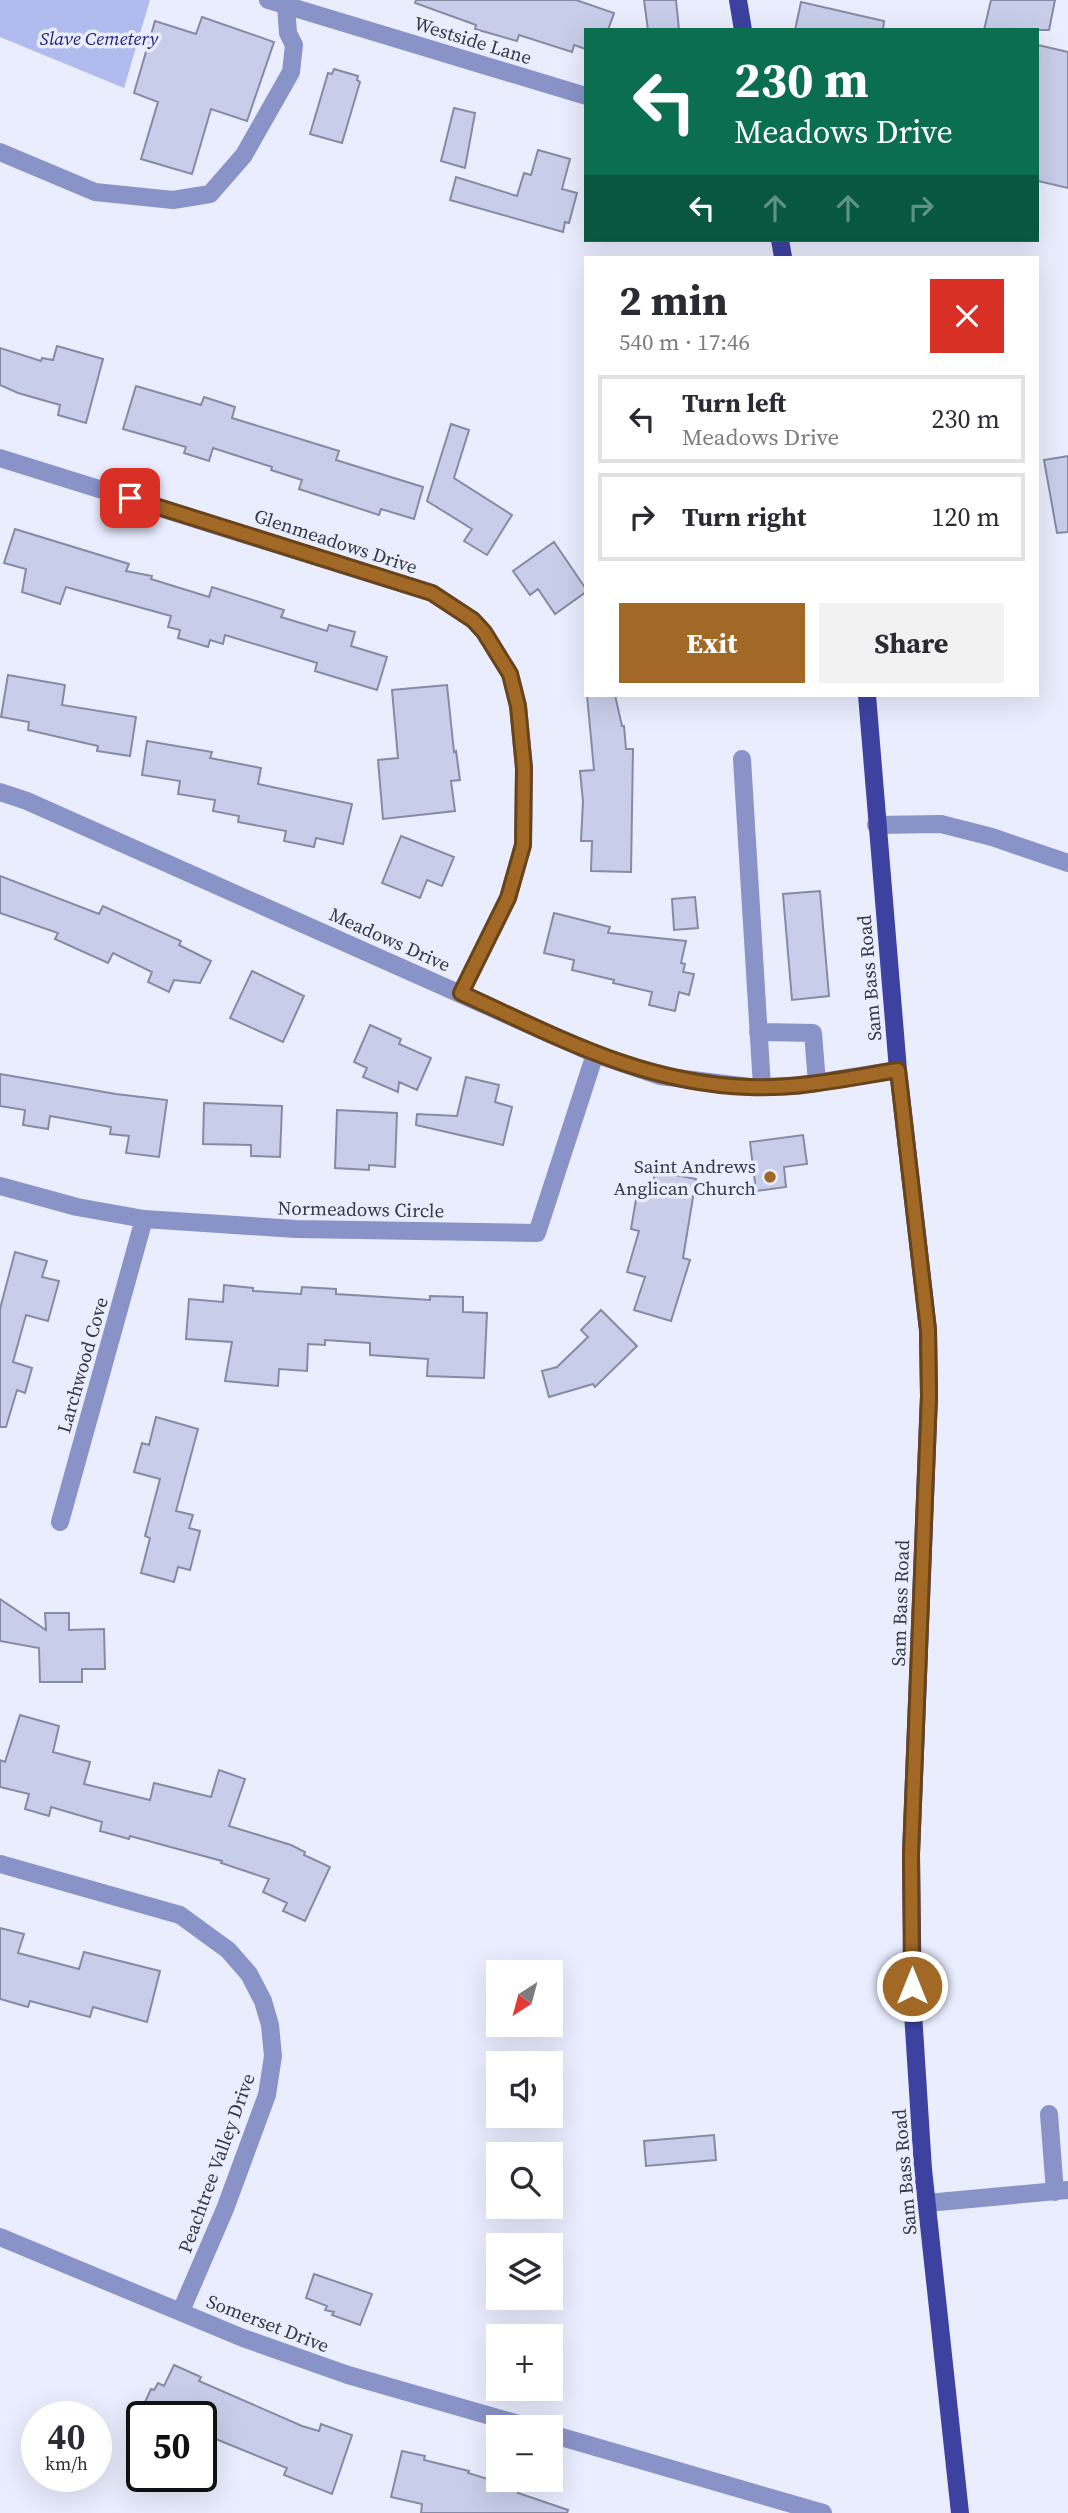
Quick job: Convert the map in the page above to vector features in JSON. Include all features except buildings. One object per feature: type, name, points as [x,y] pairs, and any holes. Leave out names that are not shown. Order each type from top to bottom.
[{"type":"main road","points":[[738,0],[743,28]]},
{"type":"main road","name":"Sam Bass Road","points":[[867,697],[898,1070],[928,1343],[929,1396],[911,1854],[913,2013],[927,2203],[960,2513]]},
{"type":"street","name":"Westside Lane","points":[[268,0],[584,95]]},
{"type":"street","points":[[0,152],[95,192],[173,200],[210,194],[244,155],[290,72],[294,45],[288,33],[286,5]]},
{"type":"street","name":"Glenmeadows Drive","points":[[0,458],[432,593],[473,620],[484,632],[510,674],[518,706],[524,768],[523,845],[508,898],[461,993]]},
{"type":"street","points":[[741,759],[762,1087]]},
{"type":"street","name":"Meadows Drive","points":[[0,792],[27,801],[595,1054],[660,1076],[705,1083],[762,1087],[796,1086],[898,1070]]},
{"type":"street","points":[[876,825],[942,824],[992,837],[1068,863]]},
{"type":"street","points":[[758,1032],[813,1033],[817,1083]]},
{"type":"street","name":"Normeadows Circle","points":[[0,1186],[77,1207],[144,1219],[296,1229],[537,1233],[595,1054]]},
{"type":"street","name":"Larchwood Cove","points":[[61,1522],[144,1219]]},
{"type":"street","name":"Peachtree Valley Drive","points":[[0,1864],[180,1915],[228,1950],[249,1974],[263,2001],[270,2025],[274,2056],[267,2095],[225,2209],[181,2311]]},
{"type":"street","points":[[927,2203],[1062,2191],[1049,2114]]},
{"type":"street","name":"Somerset Drive","points":[[0,2237],[243,2338],[348,2375],[487,2415]]},
{"type":"street","points":[[563,2437],[823,2513]]},
{"type":"green space","name":"Slave Cemetery","points":[[0,0],[150,0],[124,88],[0,37]]},
{"type":"place","name":"Saint Andrews Anglican Church","points":[[770,1177]]},
{"type":"route","points":[[130,498],[432,593],[473,620],[494,646],[510,674],[518,706],[524,768],[523,845],[508,898],[461,993],[595,1054],[660,1076],[750,1087],[796,1086],[898,1070],[928,1330],[929,1396],[911,1854],[912,1986]]}]
